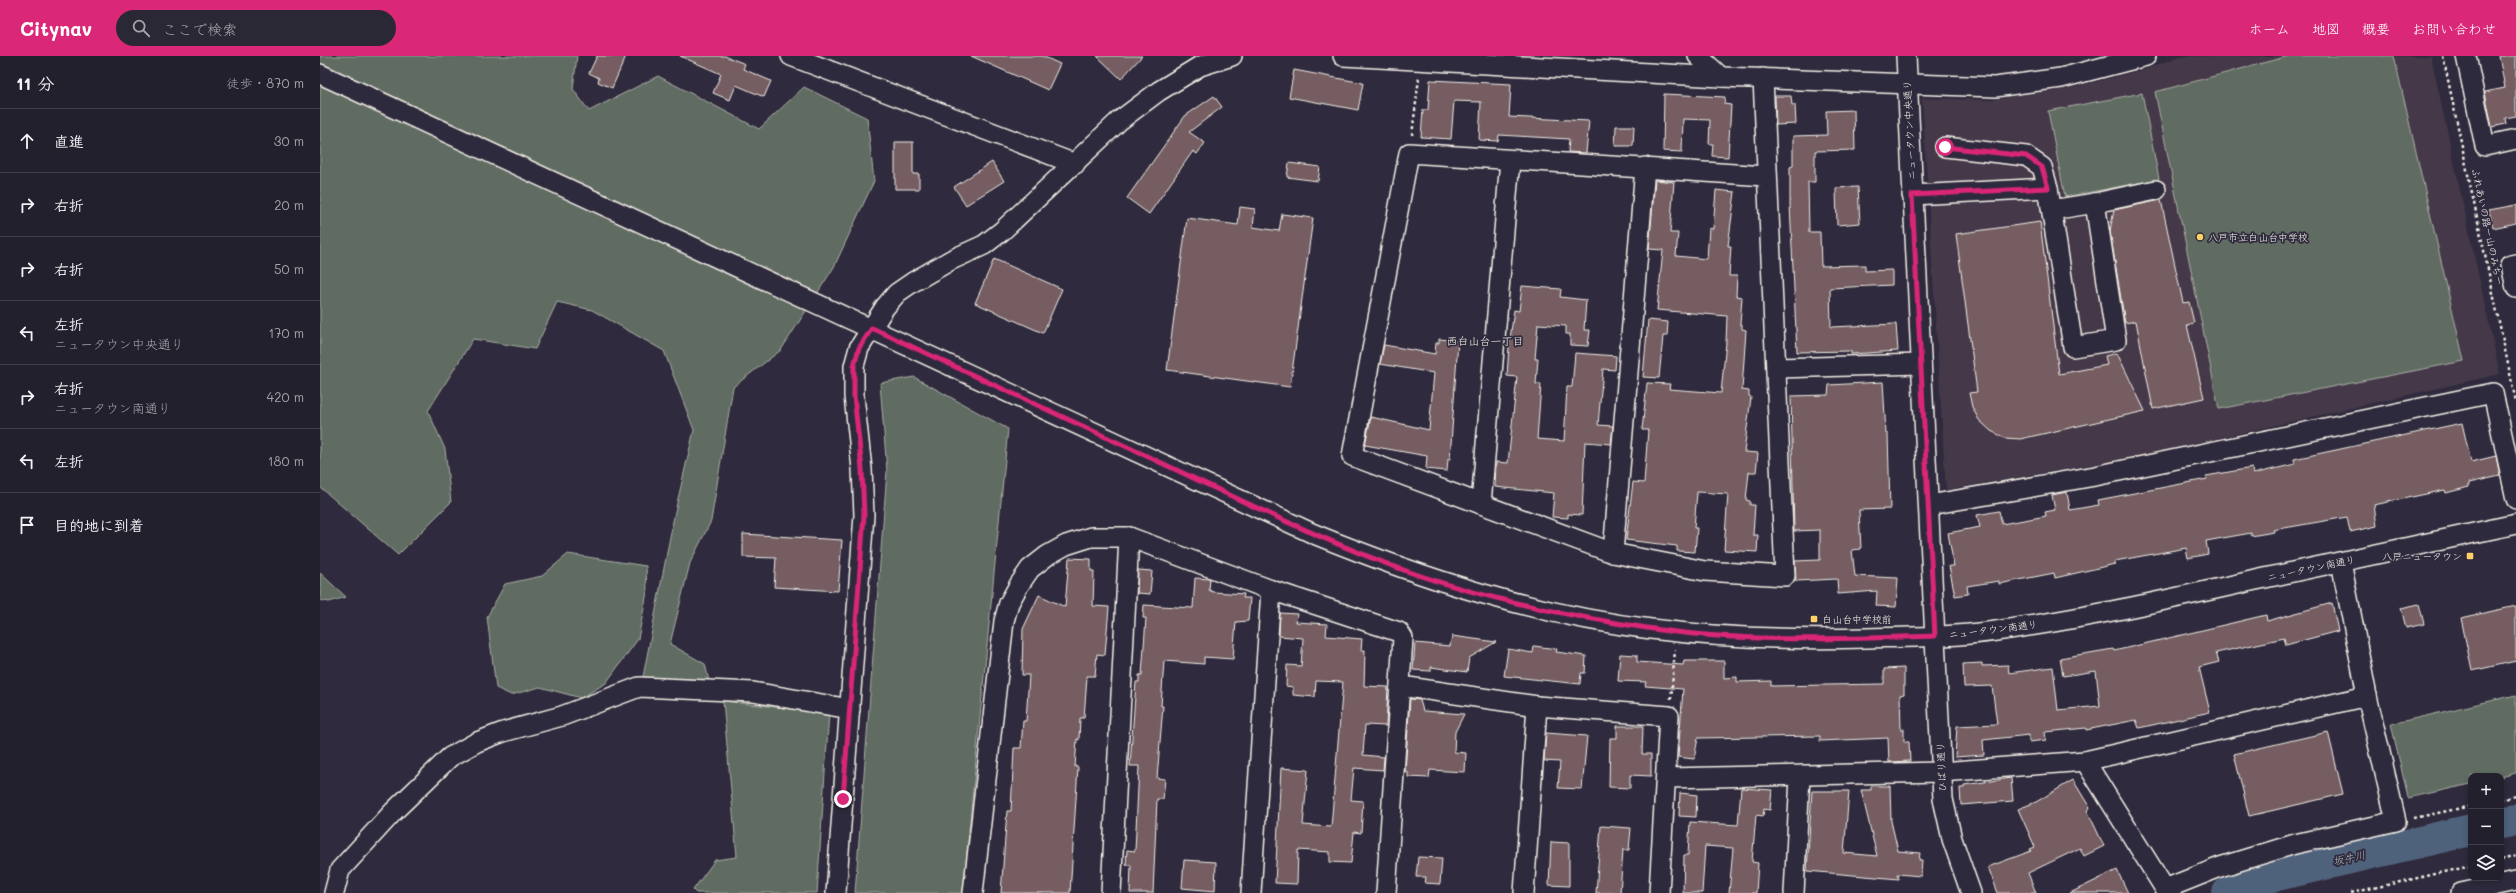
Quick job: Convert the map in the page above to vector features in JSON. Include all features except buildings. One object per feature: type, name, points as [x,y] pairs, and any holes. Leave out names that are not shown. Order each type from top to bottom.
[{"type":"street","points":[[791,56],[1075,164]]},
{"type":"street","points":[[836,893],[864,515],[862,469],[854,396],[854,366],[859,348],[897,293],[951,260],[984,245],[1032,204],[1119,121],[1159,91],[1200,66],[1232,56]]},
{"type":"street","points":[[1343,56],[1721,77],[1907,85],[1995,87],[2061,78],[2146,56]]},
{"type":"street","points":[[1698,56],[1721,77]]},
{"type":"street","name":"ニュータウン中央通り","points":[[1906,56],[1935,636]]},
{"type":"street","points":[[2466,56],[2485,146],[2516,139]]},
{"type":"street","name":"ニュータウン南通り","points":[[320,74],[872,328],[1314,534],[1392,566],[1472,591],[1552,611],[1650,629],[1738,637],[1810,639],[1935,636],[1995,631],[2113,612],[2516,524]]},
{"type":"street","points":[[1763,78],[1766,176],[1777,368],[1785,576],[1704,572],[1613,553],[1352,456],[1410,153],[1766,176]]},
{"type":"street","points":[[1945,147],[2026,156],[2042,167],[2052,210],[2073,347],[2116,340],[2095,203]]},
{"type":"street","points":[[1481,504],[1510,160]]},
{"type":"street","points":[[1613,553],[1645,167]]},
{"type":"street","points":[[1912,195],[2048,188]]},
{"type":"street","points":[[2052,210],[2095,203],[2156,190]]},
{"type":"street","points":[[2516,264],[2511,265],[2516,288]]},
{"type":"street","points":[[1777,368],[1921,364]]},
{"type":"street","points":[[1929,505],[2095,476],[2493,393],[2516,499]]},
{"type":"street","points":[[973,893],[1004,621],[1009,603],[1030,569],[1066,545],[1091,537],[1129,537],[1271,590],[1399,632],[1403,638],[1401,686],[1386,893]]},
{"type":"street","points":[[1111,893],[1129,537]]},
{"type":"street","points":[[2085,761],[2165,889],[2220,867],[2295,844],[2396,821],[2368,696],[2341,562]]},
{"type":"street","points":[[1251,893],[1271,590]]},
{"type":"street","name":"ひばり通り","points":[[1935,636],[1943,799],[1952,839],[1971,893]]},
{"type":"street","points":[[1401,686],[1536,706],[1669,716],[1659,893]]},
{"type":"street","points":[[334,893],[340,870],[394,810],[450,757],[477,742],[503,732],[562,716],[639,687],[753,692],[850,709]]},
{"type":"street","points":[[1666,778],[1800,777],[1941,772],[2085,761],[2368,696]]},
{"type":"street","points":[[1524,893],[1536,706]]},
{"type":"street","points":[[1794,893],[1800,777]]},
{"type":"street","points":[[2461,893],[2516,881]]},
{"type":"path","name":"ふれあいの路－山のみち－","points":[[2443,56],[2516,402]]},
{"type":"path","points":[[1410,153],[1422,60]]},
{"type":"path","points":[[1669,716],[1675,647]]},
{"type":"path","points":[[2504,799],[2516,796]]},
{"type":"path","points":[[2396,821],[2468,807]]},
{"type":"path","points":[[2504,859],[2516,856]]},
{"type":"path","points":[[2351,893],[2468,867]]},
{"type":"shaded area","points":[[320,56],[577,56],[573,89],[589,111],[658,76],[759,129],[804,87],[867,118],[874,181],[834,267],[781,350],[733,387],[711,521],[690,563],[670,644],[705,664],[709,681],[643,677],[674,516],[694,430],[664,351],[592,310],[557,302],[535,349],[473,339],[428,411],[445,449],[451,502],[398,555],[320,487]]},
{"type":"shaded area","name":"八戸市立白山台中学校","points":[[2180,56],[2431,56],[2500,374],[2136,457],[1946,490],[1922,98],[1988,100],[2075,87],[2146,69]]},
{"type":"shaded area","points":[[2289,56],[2394,56],[2464,361],[2219,409],[2155,92]]},
{"type":"shaded area","points":[[2142,93],[2159,179],[2065,197],[2048,111]]},
{"type":"shaded area","points":[[914,377],[1008,429],[963,893],[855,893],[887,471],[880,383]]},
{"type":"shaded area","points":[[568,554],[646,566],[647,592],[638,639],[606,683],[581,698],[540,687],[511,695],[496,688],[487,617],[505,584],[542,576]]},
{"type":"shaded area","points":[[320,573],[346,597],[329,602],[320,600]]},
{"type":"shaded area","points":[[2516,695],[2516,773],[2504,776],[2504,773],[2468,773],[2468,785],[2408,798],[2391,724]]},
{"type":"shaded area","points":[[723,701],[829,713],[817,893],[696,893],[693,890],[715,860],[737,857]]},
{"type":"waterway","name":"坂牛川","points":[[2504,822],[2516,820]]},
{"type":"waterway","name":"坂牛川","points":[[2228,893],[2273,876],[2468,831]]},
{"type":"place","name":"八戸市立白山台中学校","points":[[2200,237]]},
{"type":"place","name":"八戸ニュータウン","points":[[2470,556]]},
{"type":"place","name":"白山台中学校前","points":[[1814,619]]},
{"type":"district","name":"西白山台一丁目","points":[[1485,341]]},
{"type":"route","points":[[843,799],[864,515],[862,469],[854,396],[854,366],[859,348],[872,328],[1314,534],[1392,566],[1472,591],[1552,611],[1650,629],[1738,637],[1810,639],[1935,636],[1912,195],[2048,188],[2042,167],[2026,156],[1945,147]]}]
